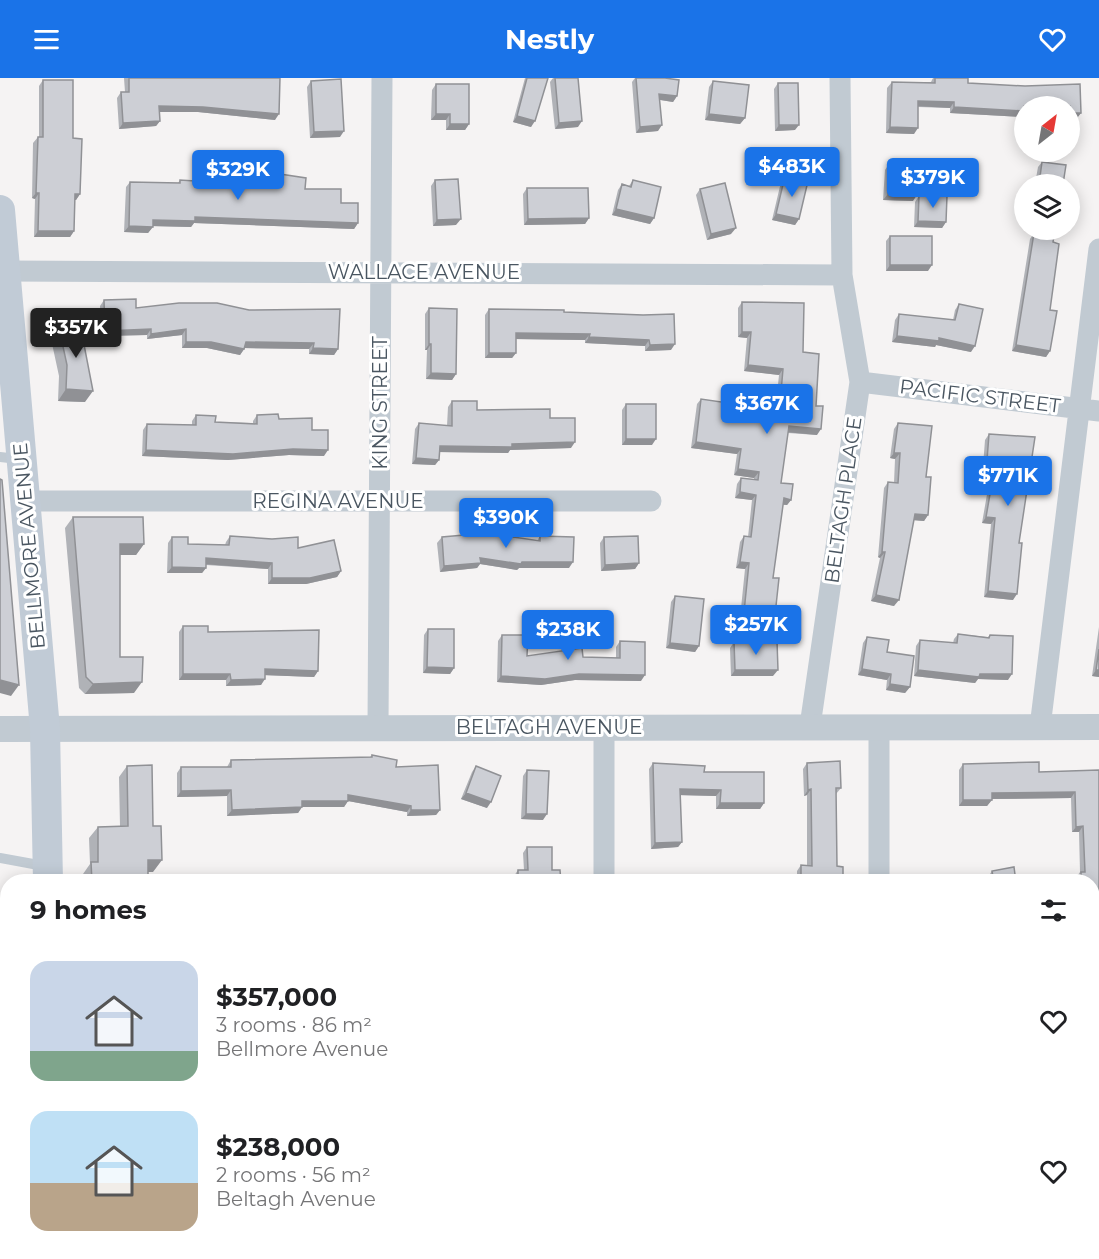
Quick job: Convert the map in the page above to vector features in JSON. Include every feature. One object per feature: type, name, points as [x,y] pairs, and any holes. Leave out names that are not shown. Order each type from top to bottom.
[{"type":"main road","name":"BELLMORE AVENUE","points":[[0,222],[5,271],[11,458],[25,501],[45,729],[48,874]]},
{"type":"street","name":"KING STREET","points":[[378,728],[381,78]]},
{"type":"street","name":"BELTAGH PLACE","points":[[810,726],[860,382],[842,275],[840,78]]},
{"type":"street","points":[[1040,727],[1089,410],[1099,249]]},
{"type":"street","name":"WALLACE AVENUE","points":[[5,271],[842,275]]},
{"type":"street","name":"PACIFIC STREET","points":[[860,382],[1089,410]]},
{"type":"street","name":"REGINA AVENUE","points":[[25,501],[651,501]]},
{"type":"street","points":[[879,727],[879,874]]},
{"type":"street","name":"BELTAGH AVENUE","points":[[0,729],[1099,727]]},
{"type":"street","points":[[604,728],[604,874]]},
{"type":"lane","points":[[0,858],[48,874]]},
{"type":"building","points":[[129,78],[280,78],[279,114],[203,107],[159,106],[160,121],[123,123],[121,92],[129,92]]},
{"type":"building","points":[[527,78],[548,78],[535,121],[517,116]]},
{"type":"building","points":[[555,78],[578,78],[582,121],[559,123]]},
{"type":"building","points":[[636,78],[679,80],[677,96],[659,94],[662,125],[640,127]]},
{"type":"building","points":[[935,78],[968,78],[968,83],[1025,86],[1080,84],[1081,113],[1080,96],[1014,96],[1014,110],[954,107],[954,102],[918,101],[918,128],[890,127],[892,82],[935,83]]},
{"type":"building","points":[[341,79],[344,131],[314,132],[311,81]]},
{"type":"building","points":[[43,80],[73,80],[73,138],[82,139],[80,194],[75,194],[74,231],[38,231],[39,193],[36,193],[38,137],[43,137]]},
{"type":"building","points":[[713,81],[749,85],[745,118],[709,114]]},
{"type":"building","points":[[778,83],[798,83],[799,125],[779,125]]},
{"type":"building","points":[[436,84],[469,84],[469,124],[450,124],[450,114],[436,114]]},
{"type":"building","points":[[1042,162],[1066,165],[1065,174],[1040,174]]},
{"type":"building","points":[[889,164],[918,166],[917,195],[888,194]]},
{"type":"building","points":[[280,174],[306,178],[305,189],[341,189],[341,203],[358,203],[358,223],[195,217],[195,221],[153,220],[153,227],[129,226],[130,182],[180,183],[180,180],[239,184],[239,177]]},
{"type":"building","points":[[785,176],[808,181],[799,219],[776,214]]},
{"type":"building","points":[[458,179],[461,219],[437,220],[435,180]]},
{"type":"building","points":[[633,180],[661,187],[654,218],[616,209],[622,184],[631,187]]},
{"type":"building","points":[[725,183],[736,228],[711,234],[700,189]]},
{"type":"building","points":[[527,188],[588,188],[589,218],[528,219]]},
{"type":"building","points":[[919,196],[947,196],[946,222],[918,221]]},
{"type":"building","points":[[890,236],[932,236],[932,265],[890,265]]},
{"type":"building","points":[[1033,240],[1053,240],[1053,242],[1059,244],[1050,310],[1057,311],[1050,351],[1016,345]]},
{"type":"building","points":[[136,299],[136,308],[179,303],[217,303],[249,310],[340,309],[338,349],[313,348],[314,343],[246,342],[244,349],[211,342],[186,342],[186,329],[151,334],[151,329],[105,331],[104,300]]},
{"type":"building","points":[[742,302],[804,303],[803,352],[819,354],[816,406],[823,406],[821,429],[789,426],[781,483],[793,484],[791,500],[784,498],[773,578],[779,578],[775,615],[744,612],[749,563],[740,562],[744,536],[751,537],[756,495],[740,492],[741,478],[758,480],[759,472],[738,469],[741,449],[696,442],[701,399],[742,405],[779,415],[783,369],[748,365],[751,332],[742,332]]},
{"type":"building","points":[[959,304],[983,309],[975,346],[939,338],[939,341],[897,336],[899,314],[955,320]]},
{"type":"building","points":[[429,308],[457,309],[456,374],[431,373]]},
{"type":"building","points":[[489,309],[564,310],[564,312],[643,315],[674,314],[675,344],[650,345],[649,340],[589,337],[590,334],[516,333],[516,353],[489,353]]},
{"type":"building","points":[[80,324],[93,391],[66,389],[67,365],[59,328]]},
{"type":"building","points":[[452,401],[477,401],[477,410],[550,409],[550,418],[575,418],[575,442],[512,444],[512,447],[440,446],[439,460],[416,458],[419,423],[452,426]]},
{"type":"building","points":[[626,404],[656,404],[656,439],[626,439]]},
{"type":"building","points":[[278,414],[279,419],[312,418],[312,430],[328,430],[328,450],[293,449],[233,454],[146,450],[147,424],[196,425],[196,415],[216,416],[215,422],[257,424],[257,415]]},
{"type":"building","points":[[898,423],[932,426],[926,477],[931,477],[928,515],[915,514],[899,600],[876,595],[885,552],[882,552],[888,482],[898,483],[900,453],[894,453]]},
{"type":"building","points":[[989,434],[1035,437],[1019,543],[1022,543],[1017,594],[988,591],[995,518],[986,517],[996,460],[987,460]]},
{"type":"building","points":[[0,479],[2,480],[19,685],[0,680]]},
{"type":"building","points":[[73,517],[143,517],[144,544],[120,544],[120,657],[143,657],[142,682],[93,684],[86,677]]},
{"type":"building","points":[[487,533],[540,541],[540,536],[574,537],[573,562],[522,562],[521,564],[480,558],[481,563],[444,566],[442,537]]},
{"type":"building","points":[[230,536],[272,539],[298,537],[298,548],[334,540],[341,571],[310,578],[272,578],[272,563],[206,558],[206,568],[172,567],[172,537],[188,537],[188,544],[229,545]]},
{"type":"building","points":[[638,536],[639,563],[605,565],[604,537]]},
{"type":"building","points":[[675,596],[704,599],[699,646],[670,643]]},
{"type":"building","points":[[183,626],[208,626],[208,632],[319,630],[318,671],[265,669],[265,679],[231,680],[230,674],[183,674]]},
{"type":"building","points":[[428,629],[454,629],[454,668],[427,667]]},
{"type":"building","points":[[958,634],[989,638],[990,635],[1013,636],[1012,674],[980,674],[979,677],[918,670],[920,640],[957,643]]},
{"type":"building","points":[[502,635],[528,635],[527,656],[582,648],[583,657],[620,658],[620,641],[645,642],[645,675],[579,674],[545,679],[501,676]]},
{"type":"building","points":[[867,637],[889,640],[887,652],[914,656],[910,687],[890,684],[891,674],[862,669]]},
{"type":"building","points":[[777,641],[778,670],[735,670],[734,642]]},
{"type":"building","points":[[1099,649],[1099,670],[1096,670]]},
{"type":"building","points":[[372,755],[397,760],[396,767],[438,765],[440,810],[411,810],[411,806],[348,795],[348,801],[302,801],[302,807],[232,810],[231,790],[181,791],[181,767],[231,767],[231,760],[372,757]]},
{"type":"building","points":[[840,761],[841,788],[836,788],[837,866],[843,867],[843,874],[801,874],[801,865],[812,866],[811,789],[808,790],[807,763]]},
{"type":"building","points":[[1039,762],[1039,772],[1099,770],[1099,874],[1081,874],[1085,872],[1083,826],[1076,827],[1075,792],[992,793],[992,800],[963,800],[963,764]]},
{"type":"building","points":[[653,763],[705,766],[704,772],[764,772],[764,803],[720,803],[721,790],[680,789],[682,842],[655,843]]},
{"type":"building","points":[[152,765],[153,826],[161,826],[162,860],[148,860],[148,874],[92,874],[91,862],[98,862],[98,827],[128,826],[127,766]]},
{"type":"building","points":[[476,766],[501,776],[491,802],[466,793]]},
{"type":"building","points":[[527,770],[549,771],[547,814],[526,814]]},
{"type":"building","points":[[527,847],[552,847],[552,870],[560,870],[560,874],[518,874],[518,870],[528,870]]},
{"type":"building","points":[[1014,867],[1015,874],[993,874],[992,871]]}]
